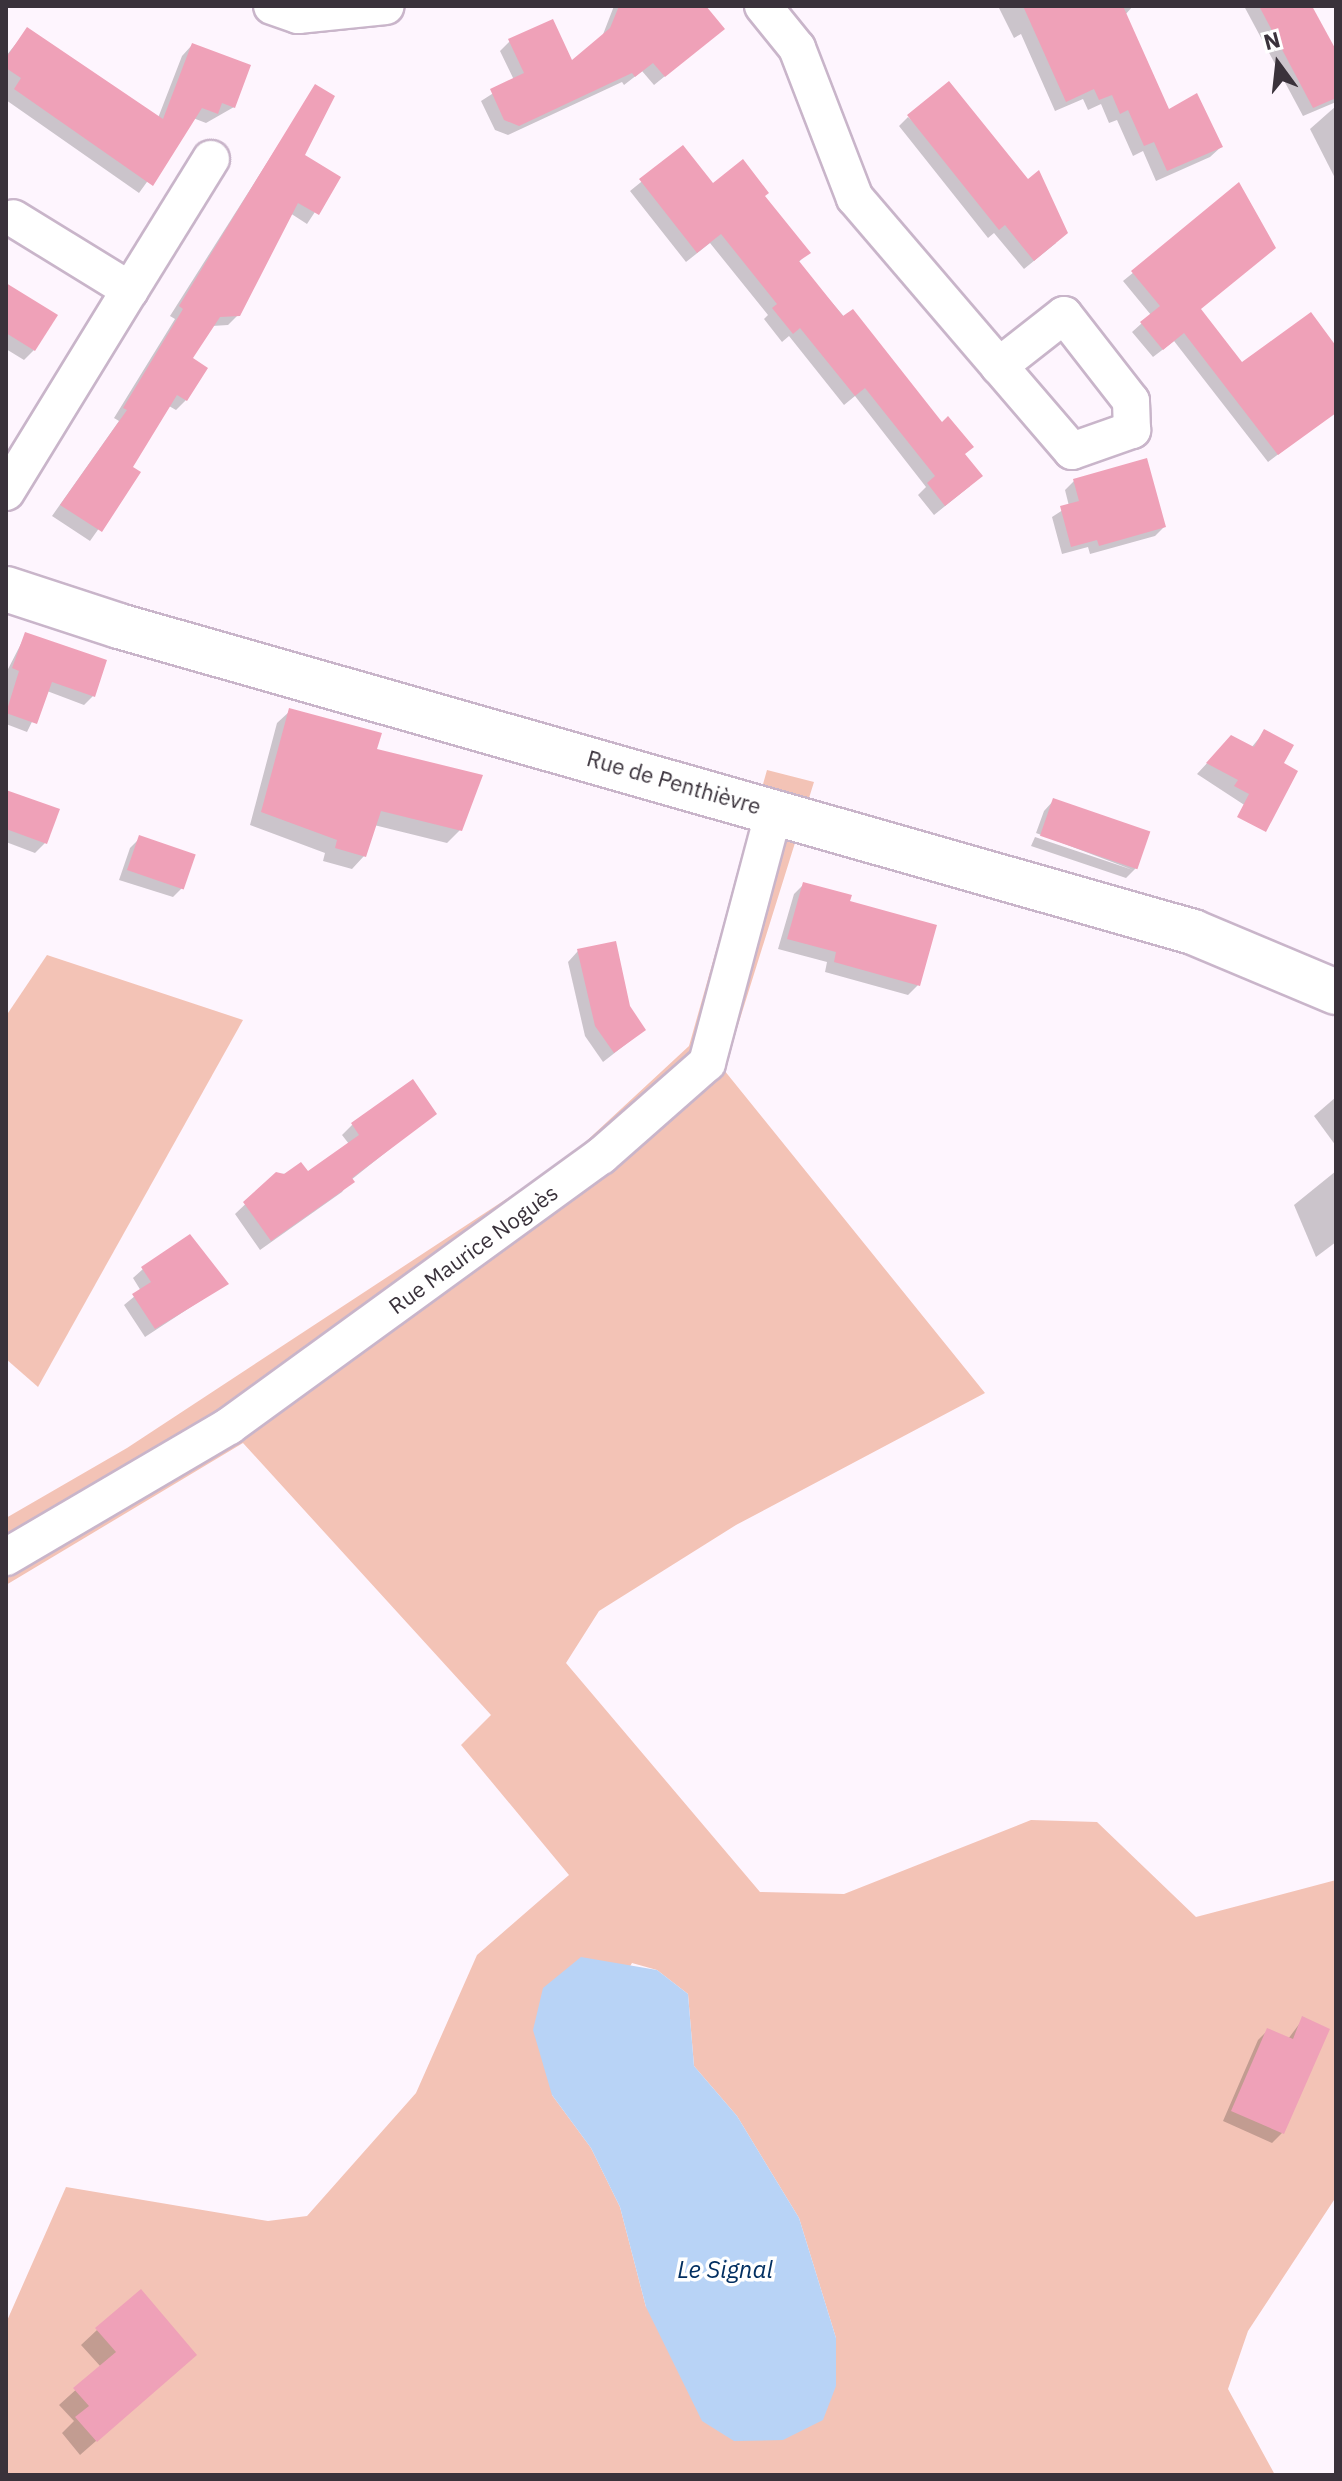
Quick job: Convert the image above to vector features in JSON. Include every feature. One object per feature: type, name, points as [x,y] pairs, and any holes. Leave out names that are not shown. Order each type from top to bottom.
[{"type":"street","points":[[272,6],[298,15],[386,6]]},
{"type":"street","points":[[763,6],[797,48],[855,198],[999,366]]},
{"type":"street","points":[[6,492],[211,159]]},
{"type":"street","points":[[13,218],[130,290]]},
{"type":"street","name":"Rue de Penthièvre","points":[[6,589],[119,626],[1193,932],[1336,992]]},
{"type":"street","name":"Rue Maurice Noguès","points":[[6,1557],[229,1426],[601,1156],[707,1063],[774,811]]},
{"type":"shaded area","points":[[767,770],[814,782],[724,1070],[985,1393],[736,1525],[599,1611],[566,1663],[760,1892],[844,1894],[1031,1820],[1097,1822],[1196,1917],[1336,1880],[1336,2197],[1248,2331],[1228,2389],[1275,2475],[6,2475],[6,2323],[66,2187],[268,2221],[307,2216],[416,2093],[477,1955],[569,1875],[461,1745],[491,1715],[243,1443],[6,1585],[6,1518],[127,1448],[567,1159],[689,1046]],"holes":[[[632,1963],[657,1970],[688,1994],[694,2066],[737,2116],[799,2218],[836,2338],[646,2307],[620,2207],[591,2148],[552,2095]]]},
{"type":"shaded area","points":[[47,955],[243,1020],[38,1387],[6,1359],[6,1016]]},
{"type":"water","name":"Le Signal","points":[[581,1957],[657,1970],[688,1994],[694,2066],[737,2116],[799,2218],[836,2338],[836,2386],[823,2420],[783,2440],[734,2441],[702,2421],[646,2307],[620,2207],[591,2148],[552,2095],[533,2030],[543,1988]]},
{"type":"building","points":[[619,6],[706,6],[725,29],[665,77],[653,63],[635,77],[632,73],[519,126],[504,120],[490,89],[524,73],[508,39],[553,19],[572,60],[610,28]]},
{"type":"building","points":[[1023,6],[1123,6],[1169,109],[1197,93],[1223,147],[1167,171],[1154,142],[1144,146],[1128,110],[1120,114],[1112,95],[1099,100],[1094,89],[1066,102]]},
{"type":"building","points":[[1259,6],[1312,6],[1336,50],[1336,98],[1313,108]]},
{"type":"building","points":[[27,27],[163,119],[192,43],[251,65],[235,108],[222,103],[218,114],[202,108],[153,186],[14,89],[21,78],[6,68],[6,58]]},
{"type":"building","points":[[949,81],[1028,179],[1039,170],[1068,233],[1034,261],[1005,225],[999,230],[907,115]]},
{"type":"building","points":[[315,84],[335,96],[305,155],[341,177],[319,215],[298,203],[240,316],[220,317],[193,358],[208,368],[187,401],[177,395],[133,467],[141,472],[102,532],[60,505],[127,410],[123,408],[183,309],[179,306]]},
{"type":"building","points":[[683,145],[713,183],[743,159],[769,193],[765,196],[811,253],[799,261],[843,316],[853,309],[942,422],[948,416],[974,447],[965,454],[983,476],[945,506],[927,483],[935,476],[865,388],[855,396],[800,328],[793,334],[772,308],[777,304],[721,234],[697,253],[639,179]]},
{"type":"building","points":[[1239,182],[1276,248],[1201,309],[1242,362],[1311,312],[1336,346],[1336,413],[1278,455],[1184,333],[1163,350],[1140,322],[1160,306],[1131,271]]},
{"type":"building","points":[[6,283],[58,315],[35,351],[6,333]]},
{"type":"building","points":[[1147,458],[1166,527],[1099,546],[1097,540],[1071,547],[1060,506],[1079,501],[1073,479]]},
{"type":"building","points":[[25,632],[107,660],[95,697],[52,682],[37,724],[6,713],[19,671],[12,668]]},
{"type":"building","points":[[289,708],[382,733],[377,749],[483,775],[462,831],[381,811],[366,857],[335,848],[337,840],[261,812]]},
{"type":"building","points":[[1264,729],[1294,745],[1284,763],[1298,771],[1266,832],[1237,817],[1249,794],[1234,786],[1238,780],[1206,763],[1231,735],[1254,747]]},
{"type":"building","points":[[6,790],[60,809],[47,844],[6,829]]},
{"type":"building","points":[[1053,798],[1150,832],[1137,869],[1040,836]]},
{"type":"building","points":[[139,835],[196,855],[184,890],[127,870]]},
{"type":"building","points":[[803,882],[852,895],[850,901],[937,925],[920,986],[834,962],[836,952],[787,939]]},
{"type":"building","points":[[616,941],[630,1006],[646,1030],[614,1053],[595,1026],[577,949]]},
{"type":"building","points":[[413,1079],[437,1114],[352,1178],[355,1182],[271,1241],[243,1202],[276,1172],[284,1174],[301,1162],[308,1171],[359,1135],[351,1123]]},
{"type":"building","points":[[190,1234],[229,1284],[155,1329],[132,1294],[151,1282],[141,1267]]},
{"type":"building","points":[[1302,2016],[1330,2029],[1284,2134],[1231,2111],[1267,2028],[1293,2039]]},
{"type":"building","points":[[141,2289],[197,2355],[97,2442],[75,2417],[89,2406],[73,2388],[116,2352],[95,2328]]}]
